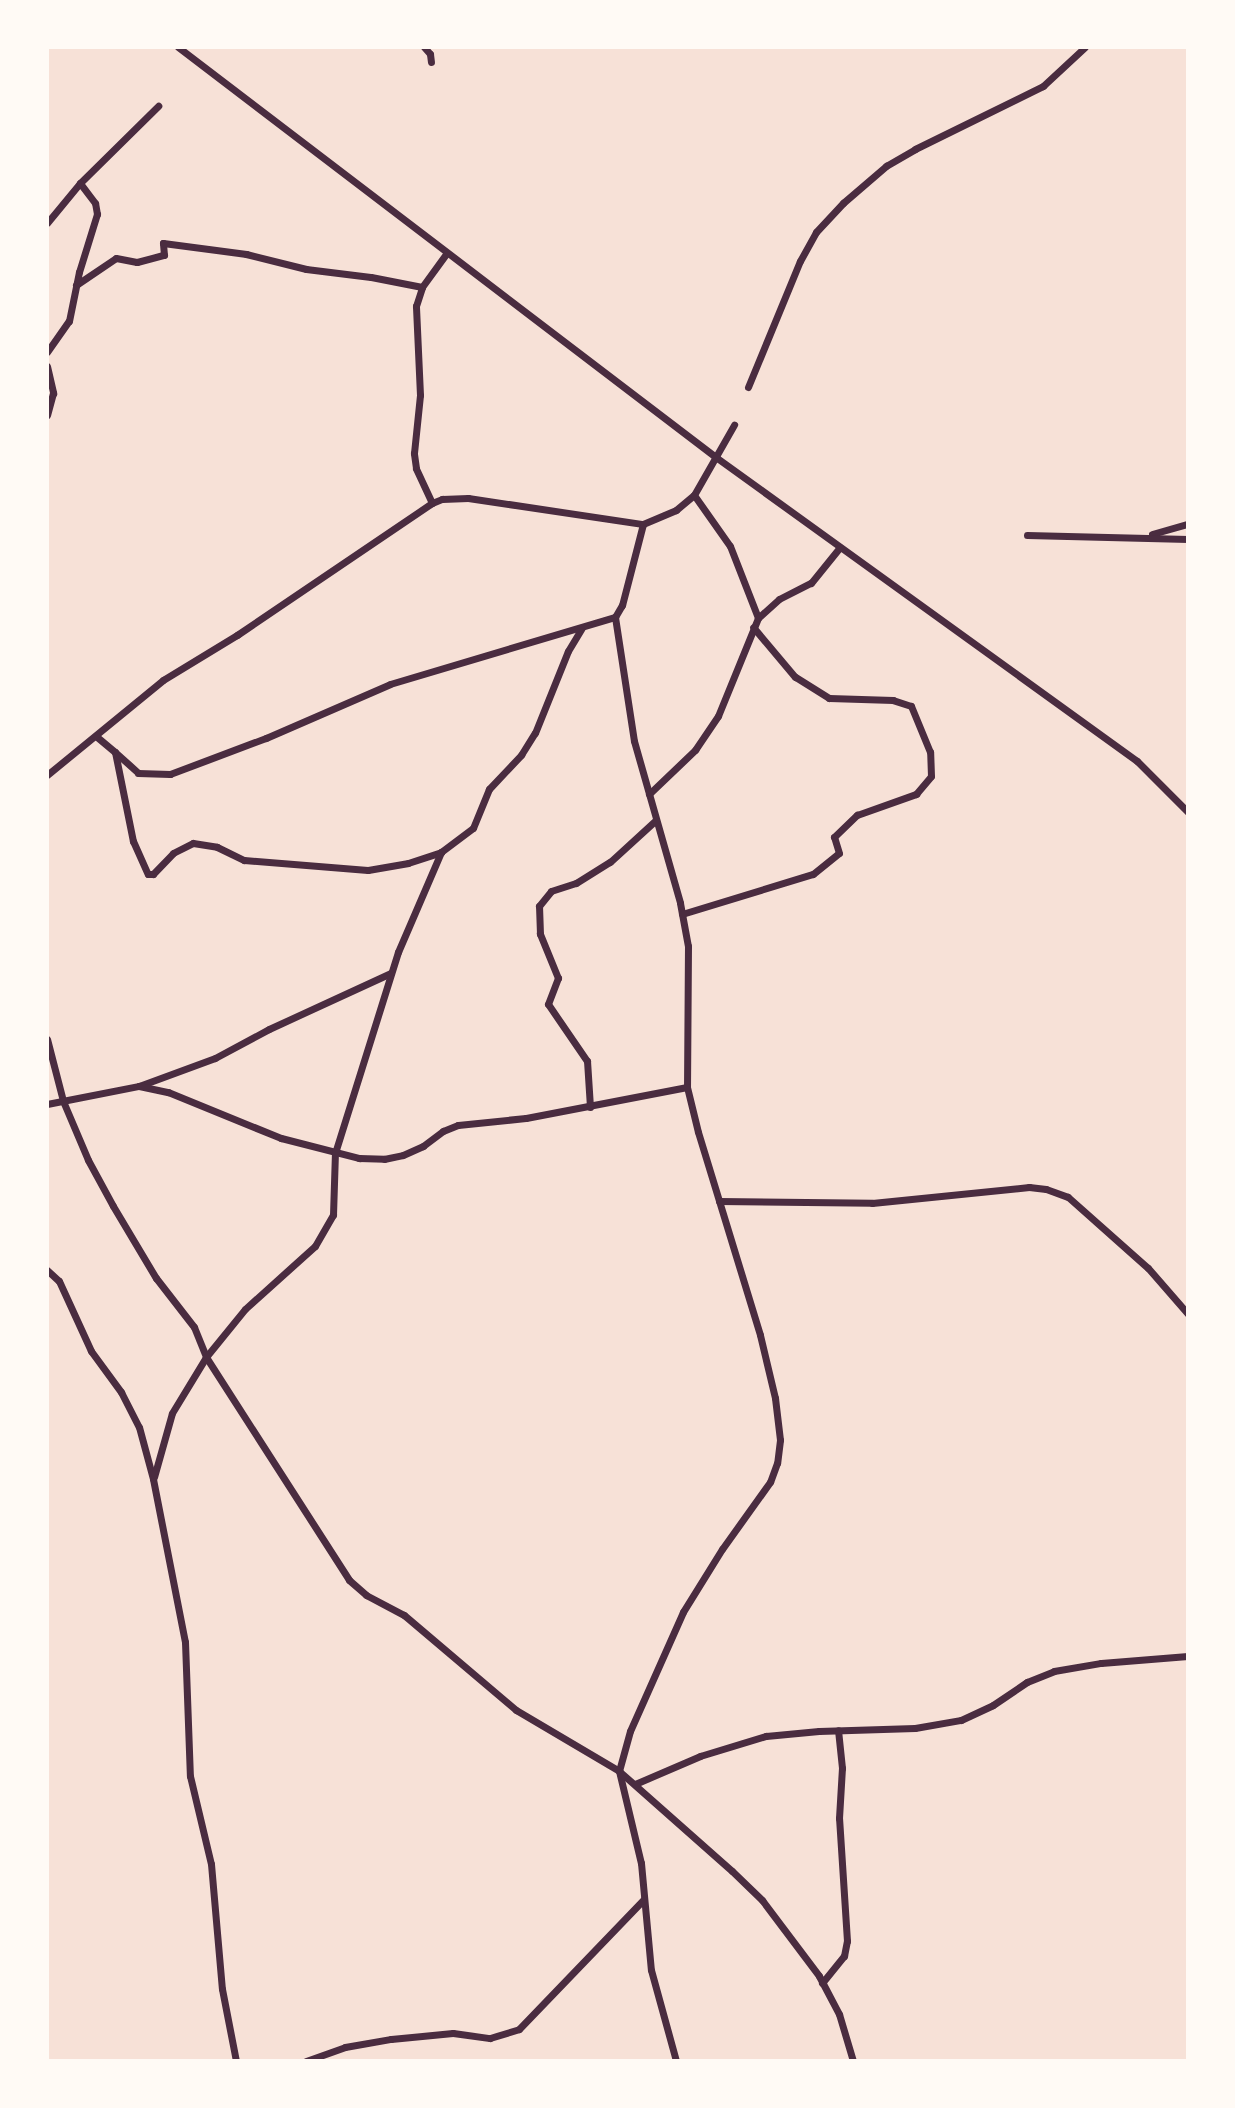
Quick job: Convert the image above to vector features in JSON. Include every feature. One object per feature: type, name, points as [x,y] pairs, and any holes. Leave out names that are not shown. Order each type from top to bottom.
[{"type":"street","points":[[178,47],[446,254],[717,458],[1137,761],[1188,812]]},
{"type":"street","points":[[424,47],[430,54],[431,62]]},
{"type":"street","points":[[748,387],[800,261],[816,232],[844,203],[886,166],[1043,86],[1085,47]]},
{"type":"street","points":[[47,223],[80,183],[159,106]]},
{"type":"street","points":[[47,352],[69,321],[76,285],[97,214],[95,203],[80,183]]},
{"type":"street","points":[[76,285],[116,258],[137,262],[164,255],[163,243],[246,254],[306,269],[371,277],[422,288]]},
{"type":"street","points":[[432,503],[416,468],[414,453],[420,395],[416,306],[422,288],[446,254]]},
{"type":"street","points":[[47,366],[53,393],[47,415]]},
{"type":"street","points":[[47,774],[97,737],[163,680],[237,635],[432,503],[453,498],[468,499],[643,524],[676,510],[694,495],[734,425]]},
{"type":"street","points":[[694,495],[730,546],[758,618]]},
{"type":"street","points":[[643,524],[622,605],[615,617],[634,741],[682,914],[688,946],[688,1087],[775,1398],[780,1440],[777,1463],[770,1482],[722,1549],[683,1612],[630,1731],[619,1771],[641,1863],[651,1970],[676,2061]]},
{"type":"street","points":[[1137,536],[1188,524]]},
{"type":"street","points":[[1027,535],[1188,539]]},
{"type":"street","points":[[649,794],[678,768],[718,716],[758,618],[779,599],[811,583],[840,547]]},
{"type":"street","points":[[97,737],[138,773],[170,774],[266,738],[390,684],[615,617]]},
{"type":"street","points":[[682,914],[813,874],[839,853],[834,837],[858,815],[916,794],[931,776],[930,752],[911,706],[893,700],[839,701],[829,698],[796,677],[753,626]]},
{"type":"street","points":[[115,752],[134,841],[148,874],[153,874],[173,853],[193,843],[217,847],[244,860],[368,870],[408,863],[441,852],[473,828],[489,789],[521,755],[550,703],[564,659],[581,629]]},
{"type":"street","points":[[590,1107],[587,1061],[548,1004],[558,978],[540,934],[539,906],[551,891],[576,883],[610,862],[656,820]]},
{"type":"street","points":[[153,1479],[172,1413],[206,1357],[245,1309],[315,1246],[333,1215],[335,1153],[391,973],[441,852]]},
{"type":"street","points":[[47,1104],[139,1086],[215,1058],[269,1028],[391,973]]},
{"type":"street","points":[[47,1039],[64,1101],[88,1160],[113,1206],[156,1278],[194,1327],[206,1357],[349,1580],[366,1595],[404,1615],[516,1710],[619,1771],[762,1900],[822,1983],[839,2014],[853,2061]]},
{"type":"street","points":[[139,1086],[169,1091],[281,1138],[359,1158],[393,1157],[423,1146],[443,1131],[458,1125],[526,1118],[688,1087]]},
{"type":"street","points":[[719,1200],[872,1203],[1029,1187],[1046,1189],[1068,1197],[1148,1268],[1188,1314]]},
{"type":"street","points":[[47,1270],[59,1281],[90,1351],[121,1392],[139,1427],[153,1479],[185,1643],[190,1776],[211,1864],[222,1989],[236,2061]]},
{"type":"street","points":[[635,1784],[728,1746],[766,1736],[838,1730],[915,1728],[961,1720],[993,1706],[1027,1682],[1054,1671],[1112,1662],[1188,1656]]},
{"type":"street","points":[[822,1983],[844,1956],[847,1941],[839,1818],[842,1768],[838,1730]]},
{"type":"street","points":[[306,2061],[345,2047],[391,2039],[453,2033],[490,2038],[519,2029],[644,1899]]}]
